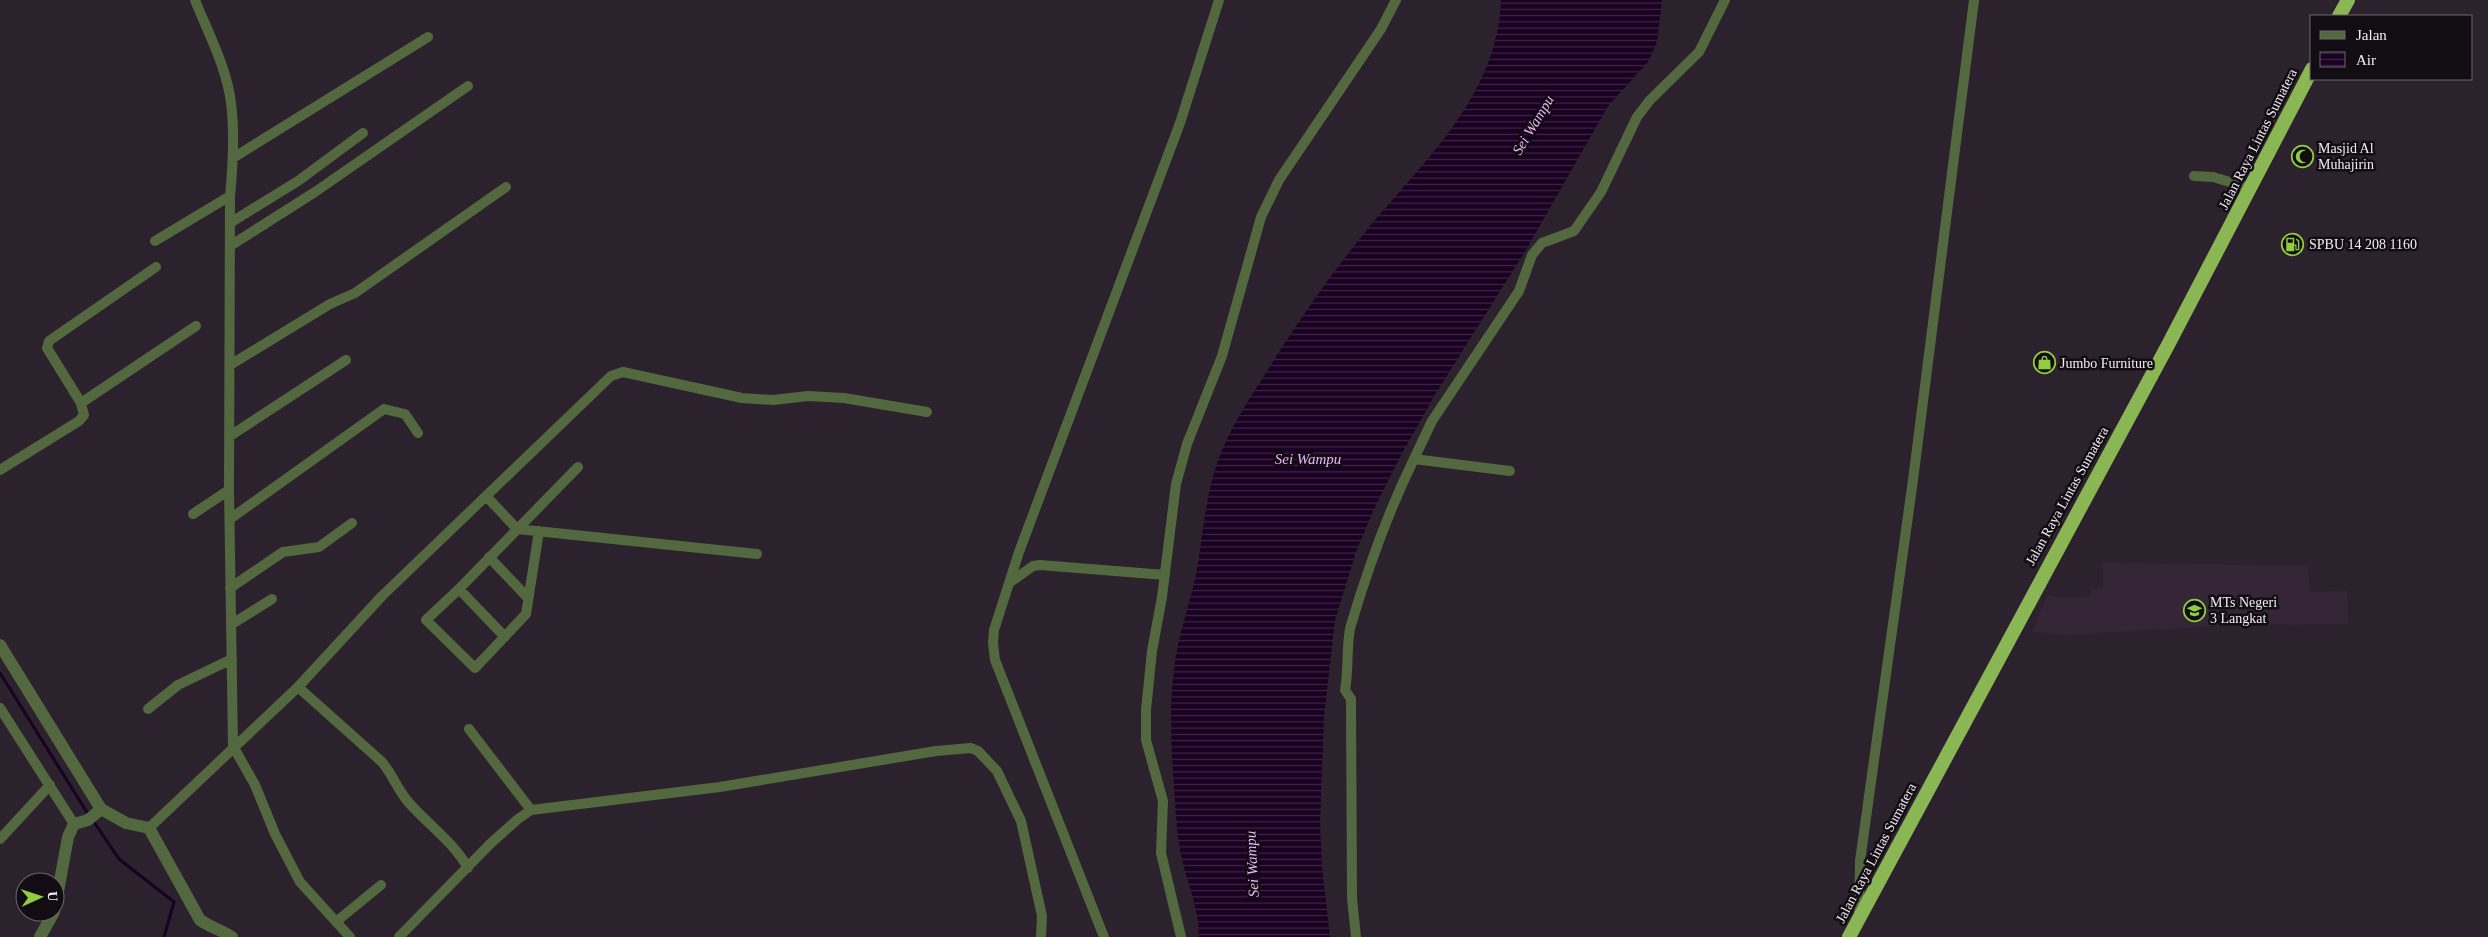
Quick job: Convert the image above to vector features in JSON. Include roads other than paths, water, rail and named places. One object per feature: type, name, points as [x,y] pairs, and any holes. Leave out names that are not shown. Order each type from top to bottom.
[{"type":"highway","points":[[2340,15],[2348,0]]},
{"type":"highway","name":"Jalan Raya Lintas Sumatera","points":[[1849,937],[1968,720],[2040,579],[2168,345],[2310,73]]},
{"type":"street","points":[[195,0],[226,79],[231,102],[233,158],[230,196],[229,490],[233,746],[254,785],[275,834],[300,882],[350,937]]},
{"type":"street","points":[[1104,937],[995,660],[994,630],[1009,583],[1099,334],[1180,123],[1219,0]]},
{"type":"street","points":[[1181,937],[1161,853],[1163,801],[1146,740],[1146,710],[1152,651],[1165,575],[1176,484],[1187,444],[1222,356],[1261,217],[1279,180],[1381,29],[1396,0]]},
{"type":"street","points":[[1356,937],[1352,898],[1351,699],[1345,690],[1348,675],[1350,626],[1379,540],[1432,420],[1519,290],[1532,255],[1542,243],[1574,231],[1600,192],[1637,117],[1650,100],[1700,52],[1725,0]]},
{"type":"street","points":[[1858,919],[1860,861],[1913,480],[1974,0]]},
{"type":"street","points":[[233,158],[428,37]]},
{"type":"street","points":[[230,246],[315,192],[468,86]]},
{"type":"street","points":[[230,223],[298,181],[362,133]]},
{"type":"street","points":[[2194,176],[2213,177],[2250,188]]},
{"type":"street","points":[[230,365],[330,304],[355,293],[506,187]]},
{"type":"street","points":[[155,241],[230,196]]},
{"type":"street","points":[[0,470],[79,422],[84,415],[81,403],[47,348],[49,341],[156,267]]},
{"type":"street","points":[[81,403],[196,326]]},
{"type":"street","points":[[230,436],[346,360]]},
{"type":"street","points":[[149,828],[233,746],[298,687],[382,596],[611,376],[623,372],[742,398],[773,400],[808,396],[844,398],[927,412]]},
{"type":"street","points":[[230,519],[384,409],[405,414],[418,434]]},
{"type":"street","points":[[1414,459],[1510,471]]},
{"type":"street","points":[[539,531],[526,614],[475,668],[426,620],[459,589],[578,467]]},
{"type":"street","points":[[193,514],[229,490]]},
{"type":"street","points":[[487,497],[517,529],[757,554]]},
{"type":"street","points":[[230,588],[283,552],[306,547],[319,547],[352,523]]},
{"type":"street","points":[[489,558],[528,598]]},
{"type":"street","points":[[1009,583],[1033,566],[1040,565],[1165,575]]},
{"type":"street","points":[[459,589],[505,636]]},
{"type":"street","points":[[232,624],[272,599]]},
{"type":"street","points":[[0,645],[96,814]]},
{"type":"street","points":[[148,709],[178,685],[232,658]]},
{"type":"street","points":[[298,687],[382,762],[392,774],[398,789],[409,804],[443,836],[468,868]]},
{"type":"street","points":[[0,708],[74,824]]},
{"type":"street","points":[[469,729],[531,810]]},
{"type":"street","points":[[400,937],[518,818],[531,810],[720,788],[936,751],[971,748],[978,750],[996,771],[1019,815],[1042,916],[1041,937]]},
{"type":"street","points":[[0,839],[50,785]]},
{"type":"street","points":[[62,872],[68,837],[74,824],[96,814],[149,828],[200,920],[232,937]]},
{"type":"street","points":[[337,921],[381,885]]},
{"type":"street","points":[[40,937],[48,922]]},
{"type":"water","name":"Sei Wampu","points":[[1501,0],[1662,0],[1657,42],[1648,62],[1608,106],[1526,250],[1436,393],[1401,455],[1374,509],[1356,552],[1335,620],[1324,717],[1320,822],[1322,867],[1330,937],[1199,937],[1196,910],[1182,859],[1178,834],[1172,763],[1171,706],[1177,650],[1195,579],[1206,508],[1217,463],[1242,411],[1311,304],[1362,236],[1452,128],[1471,99],[1486,68],[1497,35]]},
{"type":"waterway","points":[[0,673],[88,814]]},
{"type":"waterway","points":[[92,819],[119,859],[174,902],[164,937]]},
{"type":"place","name":"Masjid Al Muhajirin","points":[[2302,156]]},
{"type":"place","name":"SPBU 14 208 1160","points":[[2293,244]]},
{"type":"place","name":"Jumbo Furniture","points":[[2044,363]]},
{"type":"place","name":"MTs Negeri 3 Langkat","points":[[2194,610]]}]
